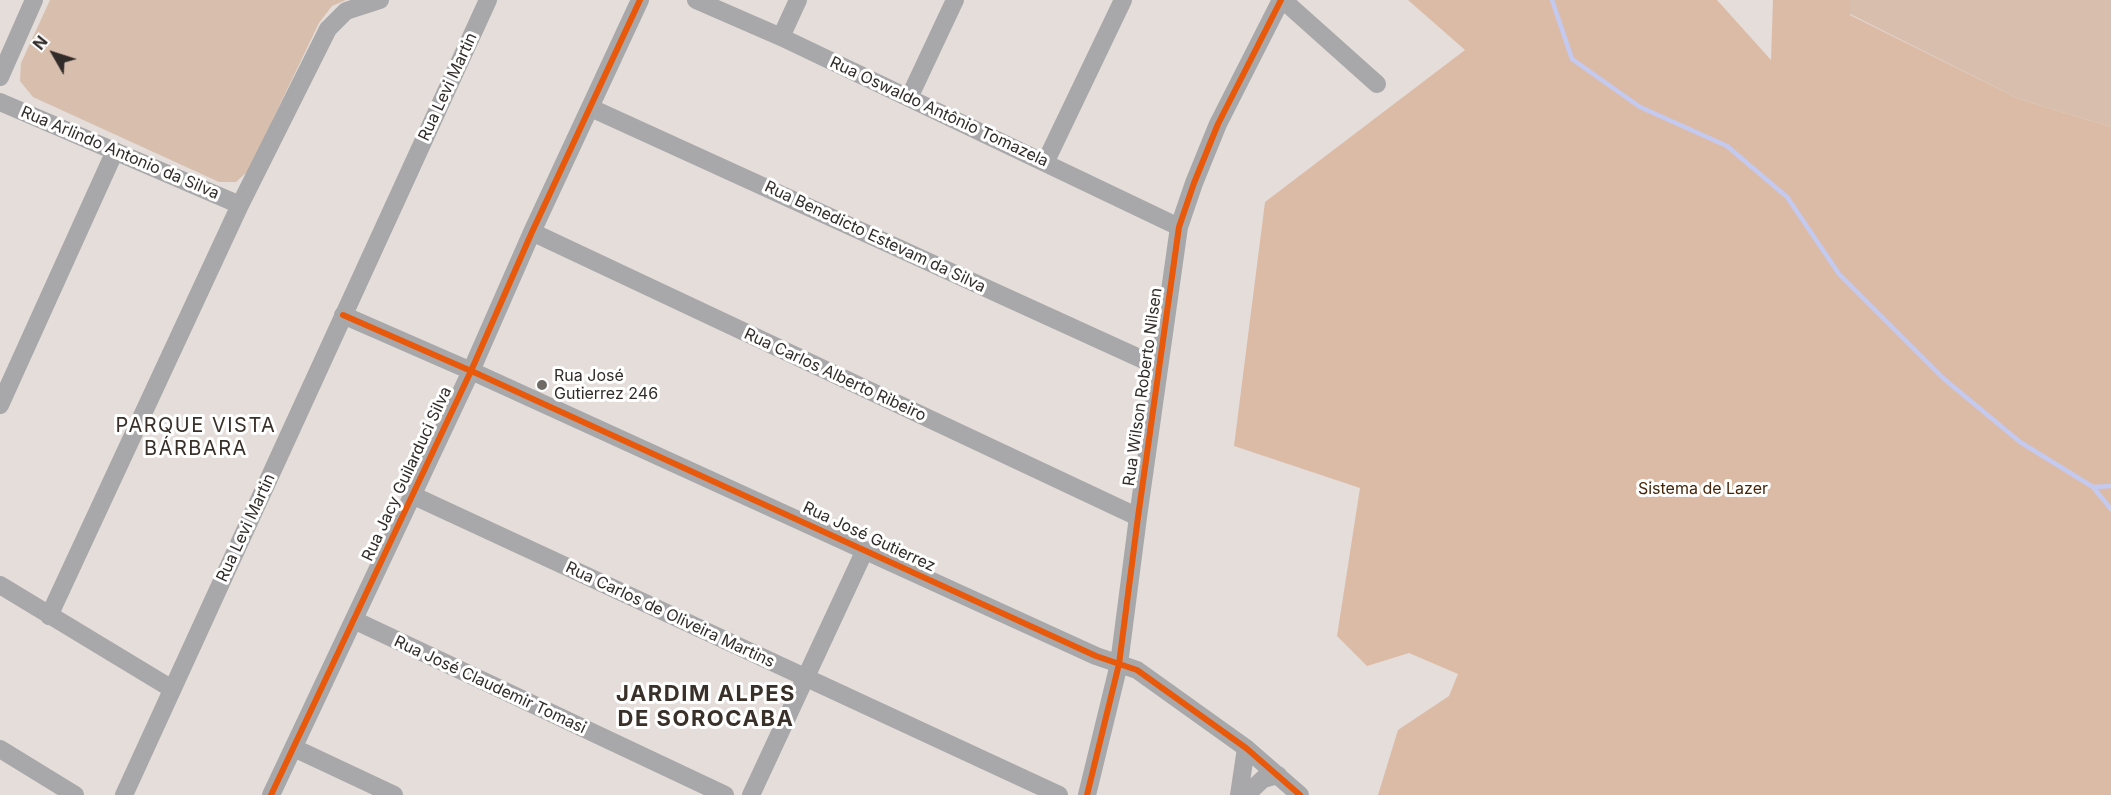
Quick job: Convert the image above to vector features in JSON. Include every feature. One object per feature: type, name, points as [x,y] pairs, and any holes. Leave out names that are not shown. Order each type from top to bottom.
[{"type":"street","points":[[0,77],[34,0]]},
{"type":"street","points":[[49,616],[240,205],[328,29],[346,11],[380,0]]},
{"type":"street","name":"Rua Levi Martin","points":[[124,795],[488,0]]},
{"type":"street","name":"Rua Jacy Guilarduci Silva","points":[[272,795],[471,371],[532,232],[640,0]]},
{"type":"street","name":"Rua Oswaldo Antônio Tomazela","points":[[696,0],[781,37],[1179,227]]},
{"type":"street","points":[[781,37],[798,0]]},
{"type":"street","points":[[909,98],[955,0]]},
{"type":"street","points":[[1045,163],[1124,0]]},
{"type":"street","points":[[1282,0],[1377,84]]},
{"type":"street","name":"Rua Wilson Roberto Nilsen","points":[[1087,795],[1119,664],[1179,227],[1218,124],[1282,0]]},
{"type":"street","name":"Rua Arlindo Antonio da Silva","points":[[0,102],[240,205]]},
{"type":"street","name":"Rua Benedicto Estevam da Silva","points":[[591,108],[1159,367]]},
{"type":"street","points":[[0,405],[115,151]]},
{"type":"street","name":"Rua Carlos Alberto Ribeiro","points":[[532,232],[1138,517]]},
{"type":"street","name":"Rua José Gutierrez","points":[[343,315],[1096,656],[1137,670],[1246,748],[1300,795]]},
{"type":"street","name":"Rua Carlos de Oliveira Martins","points":[[412,495],[1059,795]]},
{"type":"street","points":[[751,795],[865,550]]},
{"type":"street","points":[[0,585],[172,689]]},
{"type":"street","name":"Rua José Claudemir Tomasi","points":[[354,620],[725,795]]},
{"type":"street","points":[[0,748],[75,795]]},
{"type":"street","points":[[294,748],[394,795]]},
{"type":"street","points":[[1239,795],[1246,748]]},
{"type":"street","points":[[1246,795],[1263,779],[1278,775]]},
{"type":"shaded area","points":[[50,0],[346,0],[332,6],[319,23],[248,171],[236,182],[219,182],[33,97],[20,81],[21,63]]},
{"type":"shaded area","points":[[1850,0],[2111,0],[2111,127],[2019,99],[1850,14]]},
{"type":"green space","name":"Sistema de Lazer","points":[[1408,0],[1717,0],[1771,60],[1773,0],[1850,0],[1850,15],[2019,99],[2111,127],[2111,795],[1378,795],[1398,730],[1449,696],[1458,674],[1409,653],[1367,666],[1337,636],[1360,488],[1234,446],[1265,202],[1465,50]]},
{"type":"waterway","points":[[1552,0],[1572,59],[1640,107],[1727,146],[1787,197],[1839,274],[1943,378],[2020,442],[2093,487],[2111,509]]},
{"type":"waterway","points":[[2093,487],[2111,486]]},
{"type":"cycle path","points":[[271,795],[471,371],[532,232],[640,0]]},
{"type":"cycle path","points":[[1087,795],[1119,664],[1179,227],[1218,124],[1281,0]]},
{"type":"cycle path","points":[[343,315],[478,374],[1096,656],[1137,670],[1246,748],[1300,795]]},
{"type":"place","name":"Rua José Gutierrez 246","points":[[542,385]]},
{"type":"district","name":"PARQUE VISTA BÁRBARA","points":[[196,438]]},
{"type":"district","name":"JARDIM ALPES DE SOROCABA","points":[[706,706]]}]
